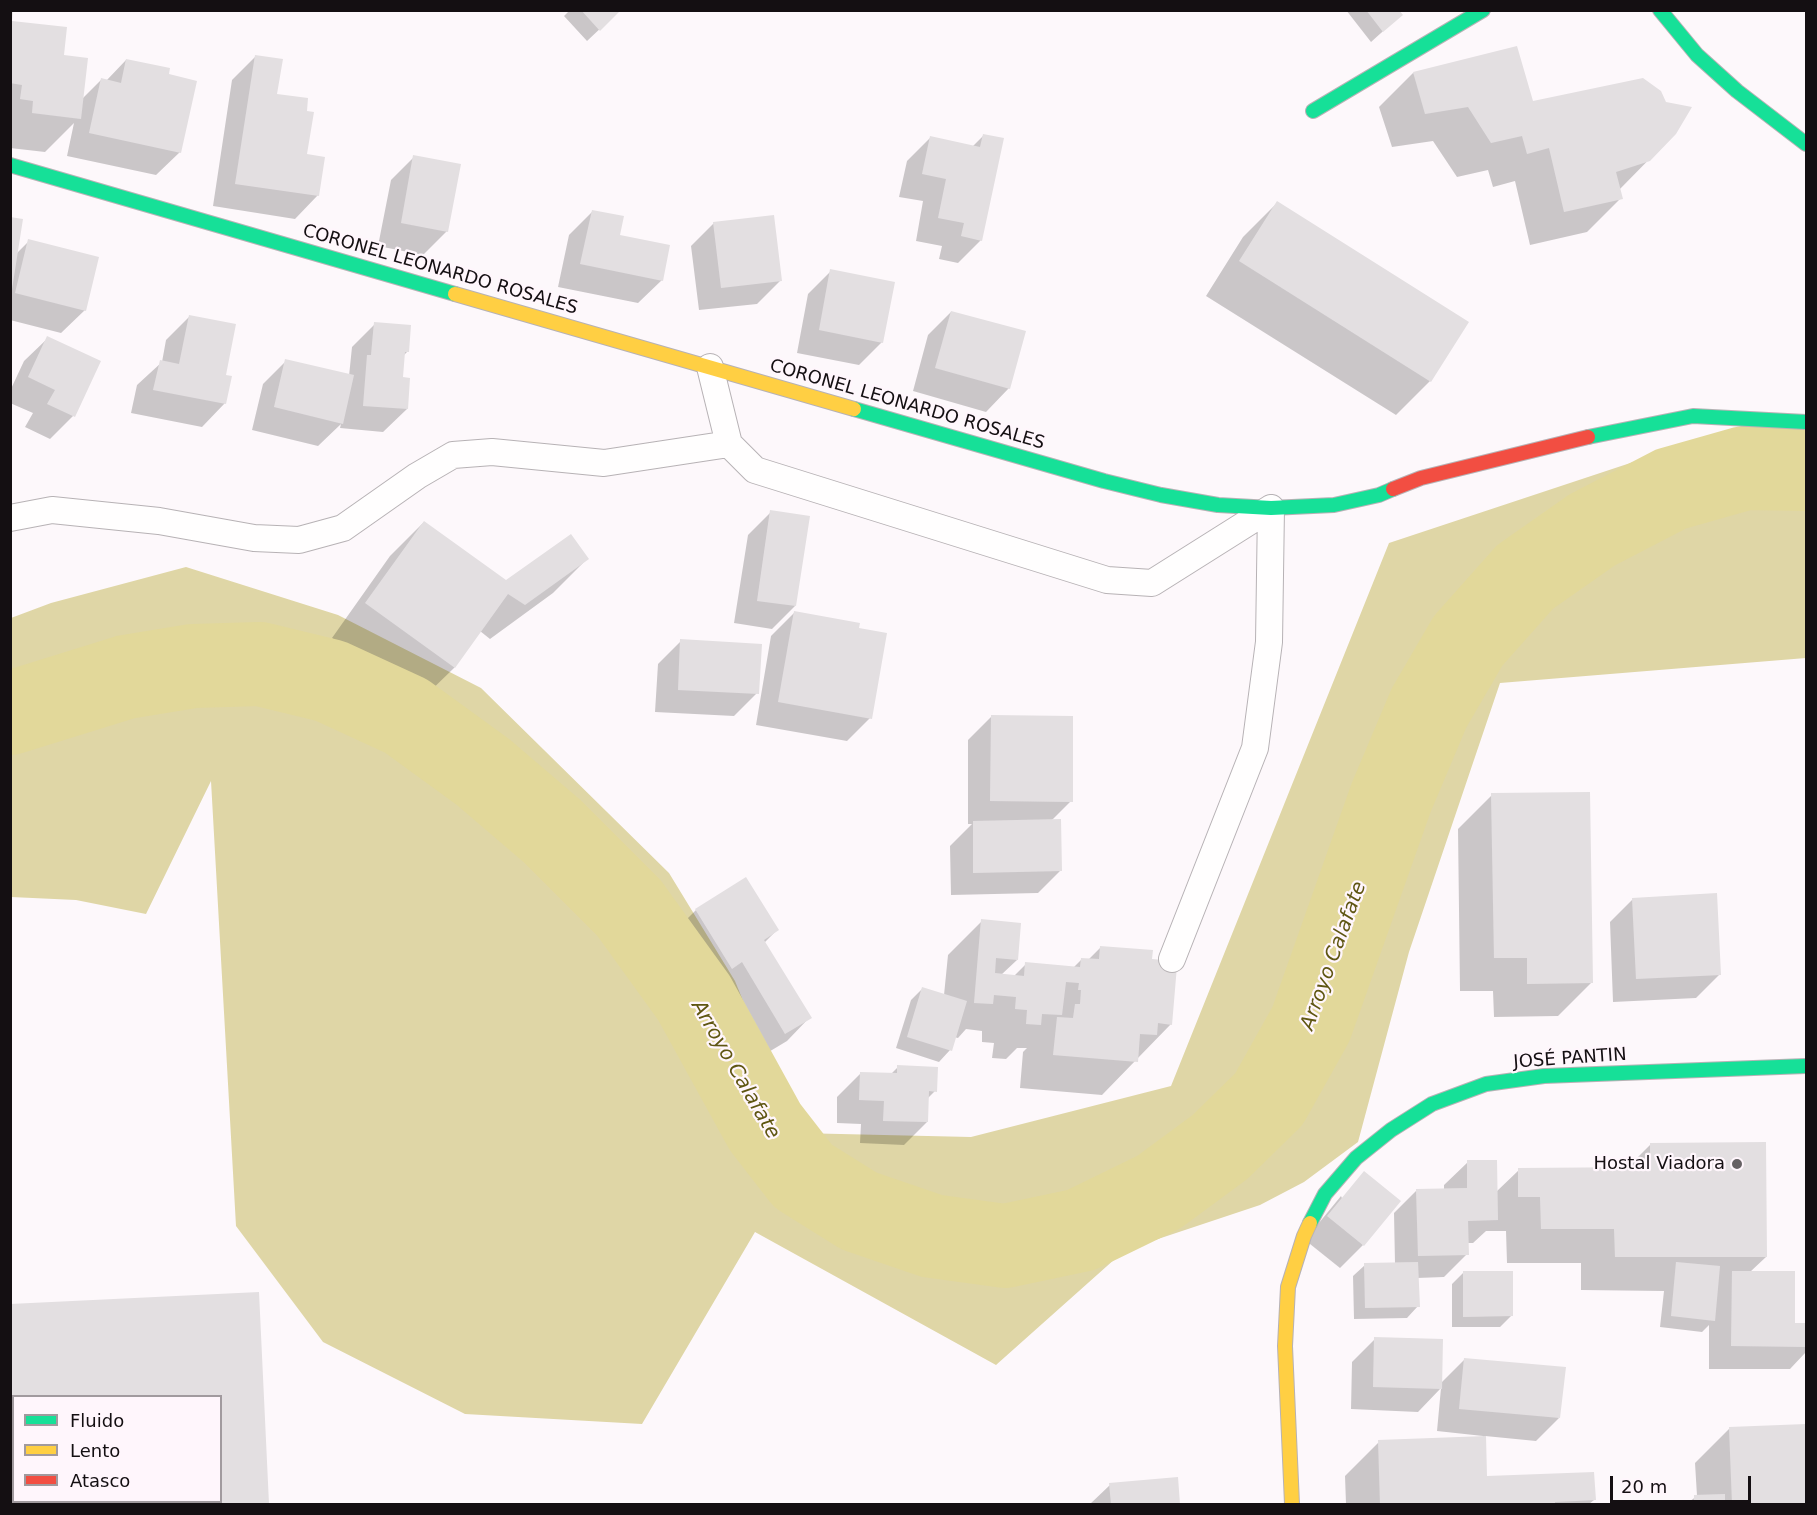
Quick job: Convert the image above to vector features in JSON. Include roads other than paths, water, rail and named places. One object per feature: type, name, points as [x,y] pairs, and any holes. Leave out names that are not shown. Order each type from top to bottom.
[{"type":"main road","points":[[1312,111],[1482,10]]},
{"type":"main road","points":[[1660,10],[1705,62],[1737,91],[1806,144]]},
{"type":"main road","name":"CORONEL LEONARDO ROSALES","points":[[10,165],[1104,481],[1161,495],[1218,505],[1271,508],[1334,505],[1379,495],[1421,478],[1627,428],[1693,416],[1806,422]]},
{"type":"main road","name":"JOSÉ PANTIN","points":[[1292,1504],[1285,1346],[1288,1287],[1304,1236],[1325,1194],[1356,1158],[1391,1130],[1432,1104],[1486,1084],[1544,1076],[1806,1066]]},
{"type":"lane","points":[[710,367],[729,444],[755,470],[1107,580],[1152,583],[1271,508]]},
{"type":"lane","points":[[10,518],[52,510],[159,520],[254,538],[298,540],[343,528],[417,476],[453,455],[492,452],[604,463],[729,444]]},
{"type":"lane","points":[[1172,959],[1255,748],[1269,642],[1271,508]]},
{"type":"waterway","name":"Arroyo Calafate","points":[[10,713],[126,677],[193,666],[260,664],[330,681],[406,716],[483,772],[552,831],[629,908],[694,998],[765,1127],[803,1176],[859,1211],[932,1236],[1005,1246],[1081,1230],[1159,1192],[1220,1147],[1269,1099],[1311,1024],[1391,798],[1429,708],[1468,641],[1525,577],[1592,530],[1671,489],[1745,468],[1806,469]]},
{"type":"place","name":"Hostal Viadora","points":[[1737,1164]]}]
